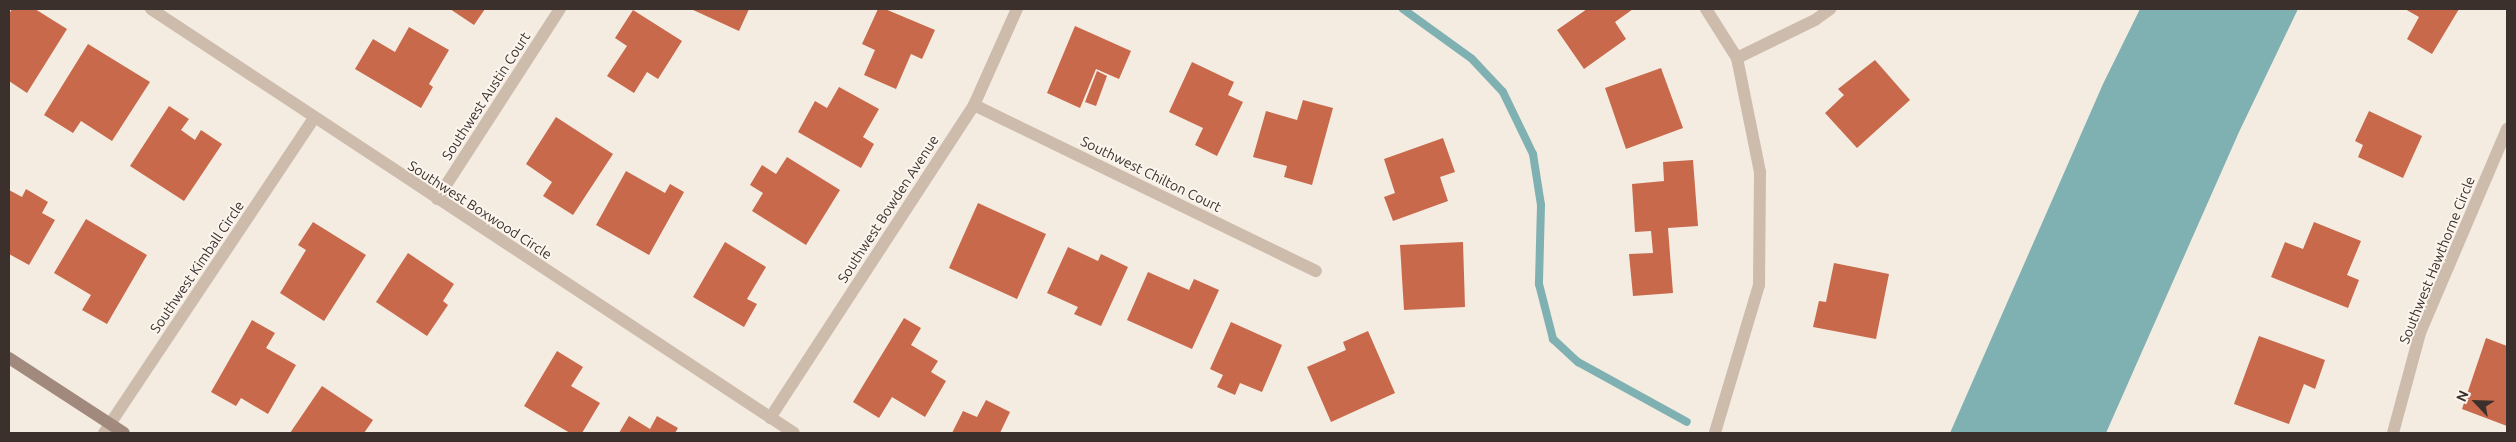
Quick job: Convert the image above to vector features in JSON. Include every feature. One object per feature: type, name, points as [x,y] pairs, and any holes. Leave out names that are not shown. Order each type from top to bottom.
[{"type":"street","name":"Southwest Boxwood Circle","points":[[151,9],[794,433]]},
{"type":"street","name":"Southwest Austin Court","points":[[437,199],[560,9]]},
{"type":"street","name":"Southwest Bowden Avenue","points":[[770,418],[974,105],[1016,9]]},
{"type":"street","points":[[1706,9],[1737,58],[1760,172],[1759,285],[1715,433]]},
{"type":"street","points":[[1737,58],[1815,20],[1830,9]]},
{"type":"street","name":"Southwest Chilton Court","points":[[974,105],[1316,271]]},
{"type":"street","name":"Southwest Kimball Circle","points":[[107,429],[314,118]]},
{"type":"street","name":"Southwest Hawthorne Circle","points":[[2393,433],[2420,332],[2507,130]]},
{"type":"street","points":[[9,358],[107,429],[124,433]]},
{"type":"water","points":[[2140,9],[2298,9],[2239,132],[2106,433],[1950,433],[2103,84]]},
{"type":"building","points":[[12,9],[35,9],[67,29],[27,93],[9,81],[9,14]]},
{"type":"building","points":[[450,9],[485,9],[474,25]]},
{"type":"building","points":[[691,9],[749,9],[739,31]]},
{"type":"building","points":[[878,9],[885,9],[935,30],[922,59],[911,54],[896,89],[864,75],[875,50],[862,44]]},
{"type":"building","points":[[1587,9],[1633,9],[1615,22],[1626,39],[1584,69],[1557,30]]},
{"type":"building","points":[[2405,9],[2459,9],[2432,54],[2407,39],[2419,17]]},
{"type":"building","points":[[633,10],[682,41],[658,79],[647,72],[634,93],[607,76],[627,46],[615,38]]},
{"type":"building","points":[[1075,26],[1131,51],[1119,79],[1096,69],[1080,108],[1047,93]]},
{"type":"building","points":[[409,27],[449,50],[429,84],[433,87],[421,108],[355,69],[373,39],[395,52]]},
{"type":"building","points":[[88,44],[150,82],[112,141],[81,121],[73,133],[44,115]]},
{"type":"building","points":[[1875,60],[1910,100],[1857,148],[1825,113],[1844,95],[1838,89]]},
{"type":"building","points":[[1192,62],[1234,82],[1228,95],[1243,102],[1217,156],[1195,145],[1203,128],[1169,112]]},
{"type":"building","points":[[1661,68],[1683,128],[1626,149],[1605,88]]},
{"type":"building","points":[[1097,71],[1107,76],[1096,106],[1085,102]]},
{"type":"building","points":[[839,87],[879,109],[863,137],[874,144],[861,168],[798,132],[815,101],[827,108]]},
{"type":"building","points":[[1303,100],[1333,108],[1312,185],[1284,177],[1287,166],[1253,157],[1266,111],[1297,120]]},
{"type":"building","points":[[169,106],[189,119],[181,130],[195,140],[201,130],[222,144],[184,201],[130,166]]},
{"type":"building","points":[[2369,111],[2422,136],[2403,178],[2358,157],[2363,145],[2355,141]]},
{"type":"building","points":[[556,117],[613,154],[573,215],[543,196],[552,182],[526,164]]},
{"type":"building","points":[[1443,138],[1455,172],[1440,177],[1448,201],[1393,221],[1384,197],[1395,193],[1384,159]]},
{"type":"building","points":[[787,157],[840,190],[806,245],[752,211],[763,193],[750,185],[762,165],[776,174]]},
{"type":"building","points":[[1693,160],[1698,226],[1668,228],[1673,293],[1633,296],[1629,254],[1653,253],[1651,231],[1635,232],[1632,184],[1664,181],[1663,162]]},
{"type":"building","points":[[626,171],[665,193],[670,184],[684,192],[649,255],[596,225]]},
{"type":"building","points":[[26,189],[48,202],[42,213],[55,220],[29,265],[9,254],[9,190],[22,197]]},
{"type":"building","points":[[978,203],[1046,234],[1017,299],[949,268]]},
{"type":"building","points":[[86,219],[147,255],[107,324],[82,310],[91,295],[54,273]]},
{"type":"building","points":[[313,222],[366,255],[324,321],[280,293],[306,250],[298,245]]},
{"type":"building","points":[[2314,222],[2361,241],[2347,275],[2359,280],[2348,308],[2271,277],[2285,242],[2303,249]]},
{"type":"building","points":[[725,242],[766,267],[747,299],[757,304],[744,327],[693,297]]},
{"type":"building","points":[[1463,242],[1465,307],[1404,310],[1400,245]]},
{"type":"building","points":[[1068,247],[1098,261],[1101,254],[1128,267],[1101,326],[1074,314],[1078,307],[1047,293]]},
{"type":"building","points":[[408,253],[454,284],[443,301],[448,305],[427,336],[376,302]]},
{"type":"building","points":[[1834,263],[1889,274],[1876,339],[1813,327],[1819,301],[1826,302]]},
{"type":"building","points":[[1148,272],[1189,290],[1194,279],[1219,290],[1192,349],[1127,320]]},
{"type":"building","points":[[904,318],[921,328],[911,345],[938,361],[931,372],[946,381],[925,417],[892,397],[879,418],[853,402]]},
{"type":"building","points":[[252,320],[275,333],[266,348],[296,365],[268,414],[241,398],[236,406],[211,392]]},
{"type":"building","points":[[1231,322],[1282,345],[1262,392],[1240,383],[1235,395],[1217,387],[1223,375],[1210,369]]},
{"type":"building","points":[[1368,331],[1395,393],[1331,422],[1307,367],[1346,350],[1343,342]]},
{"type":"building","points":[[2259,336],[2325,360],[2315,389],[2304,384],[2289,424],[2234,404]]},
{"type":"building","points":[[2486,338],[2507,346],[2507,426],[2462,409]]},
{"type":"building","points":[[557,351],[583,367],[571,386],[600,403],[582,433],[570,433],[524,406]]},
{"type":"building","points":[[322,386],[373,420],[364,433],[290,433]]},
{"type":"building","points":[[986,400],[1010,412],[1000,433],[952,433],[963,411],[977,417]]},
{"type":"building","points":[[629,416],[650,429],[657,416],[678,428],[675,433],[619,433]]},
{"type":"waterway","points":[[1403,9],[1472,59],[1503,92],[1533,154],[1541,205],[1539,284],[1553,339],[1578,362],[1687,422]]}]
